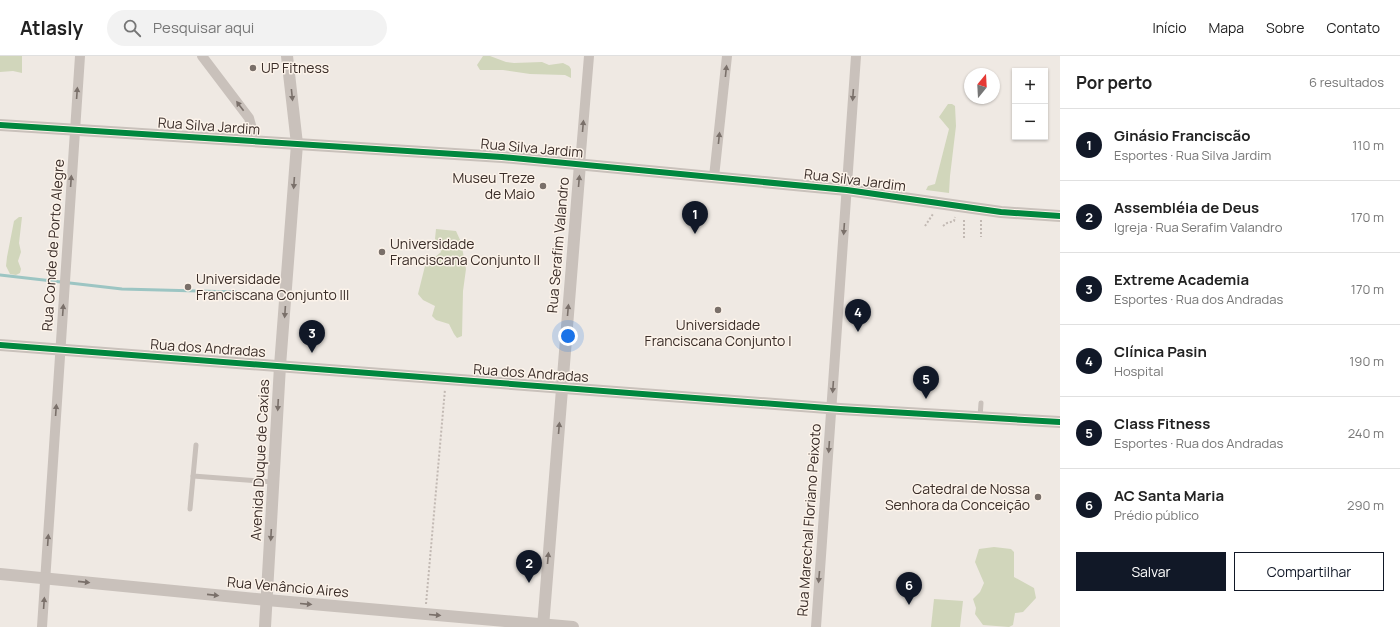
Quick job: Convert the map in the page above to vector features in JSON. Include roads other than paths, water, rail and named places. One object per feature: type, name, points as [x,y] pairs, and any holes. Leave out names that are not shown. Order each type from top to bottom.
[{"type":"street","name":"Rua Conde de Porto Alegre","points":[[42,627],[80,56]]},
{"type":"street","points":[[202,56],[249,118],[252,129],[252,141]]},
{"type":"street","name":"Avenida Duque de Caxias","points":[[265,627],[280,366],[297,144],[288,56]]},
{"type":"street","name":"Rua Serafim Valandro","points":[[543,626],[589,56]]},
{"type":"street","points":[[714,177],[727,56]]},
{"type":"street","name":"Rua Marechal Floriano Peixoto","points":[[816,627],[856,56]]},
{"type":"street","name":"Rua Silva Jardim","points":[[0,125],[502,157],[847,190],[1001,212],[1060,216]]},
{"type":"street","name":"Rua dos Andradas","points":[[0,344],[831,408],[1060,422]]},
{"type":"street","name":"Rua Venâncio Aires","points":[[0,574],[543,626],[573,627]]},
{"type":"lane","points":[[980,403],[980,417]]},
{"type":"lane","points":[[190,509],[196,445]]},
{"type":"lane","points":[[193,476],[274,482]]},
{"type":"waterway","points":[[0,275],[122,289],[236,292]]},
{"type":"place","name":"UP Fitness","points":[[253,68]]},
{"type":"place","name":"Museu Treze de Maio","points":[[543,186]]},
{"type":"place","name":"Ginásio Franciscão","points":[[695,234]]},
{"type":"place","name":"Universidade Franciscana Conjunto II","points":[[382,252]]},
{"type":"place","name":"Universidade Franciscana Conjunto III","points":[[188,287]]},
{"type":"place","name":"Universidade Franciscana Conjunto I","points":[[718,310]]},
{"type":"place","name":"Clínica Pasin","points":[[858,332]]},
{"type":"place","name":"Extreme Academia","points":[[312,353]]},
{"type":"place","name":"Class Fitness","points":[[926,399]]},
{"type":"place","name":"Catedral de Nossa Senhora da Conceição","points":[[1038,497]]},
{"type":"place","name":"Assembléia de Deus","points":[[529,583]]},
{"type":"place","name":"AC Santa Maria","points":[[909,605]]}]
